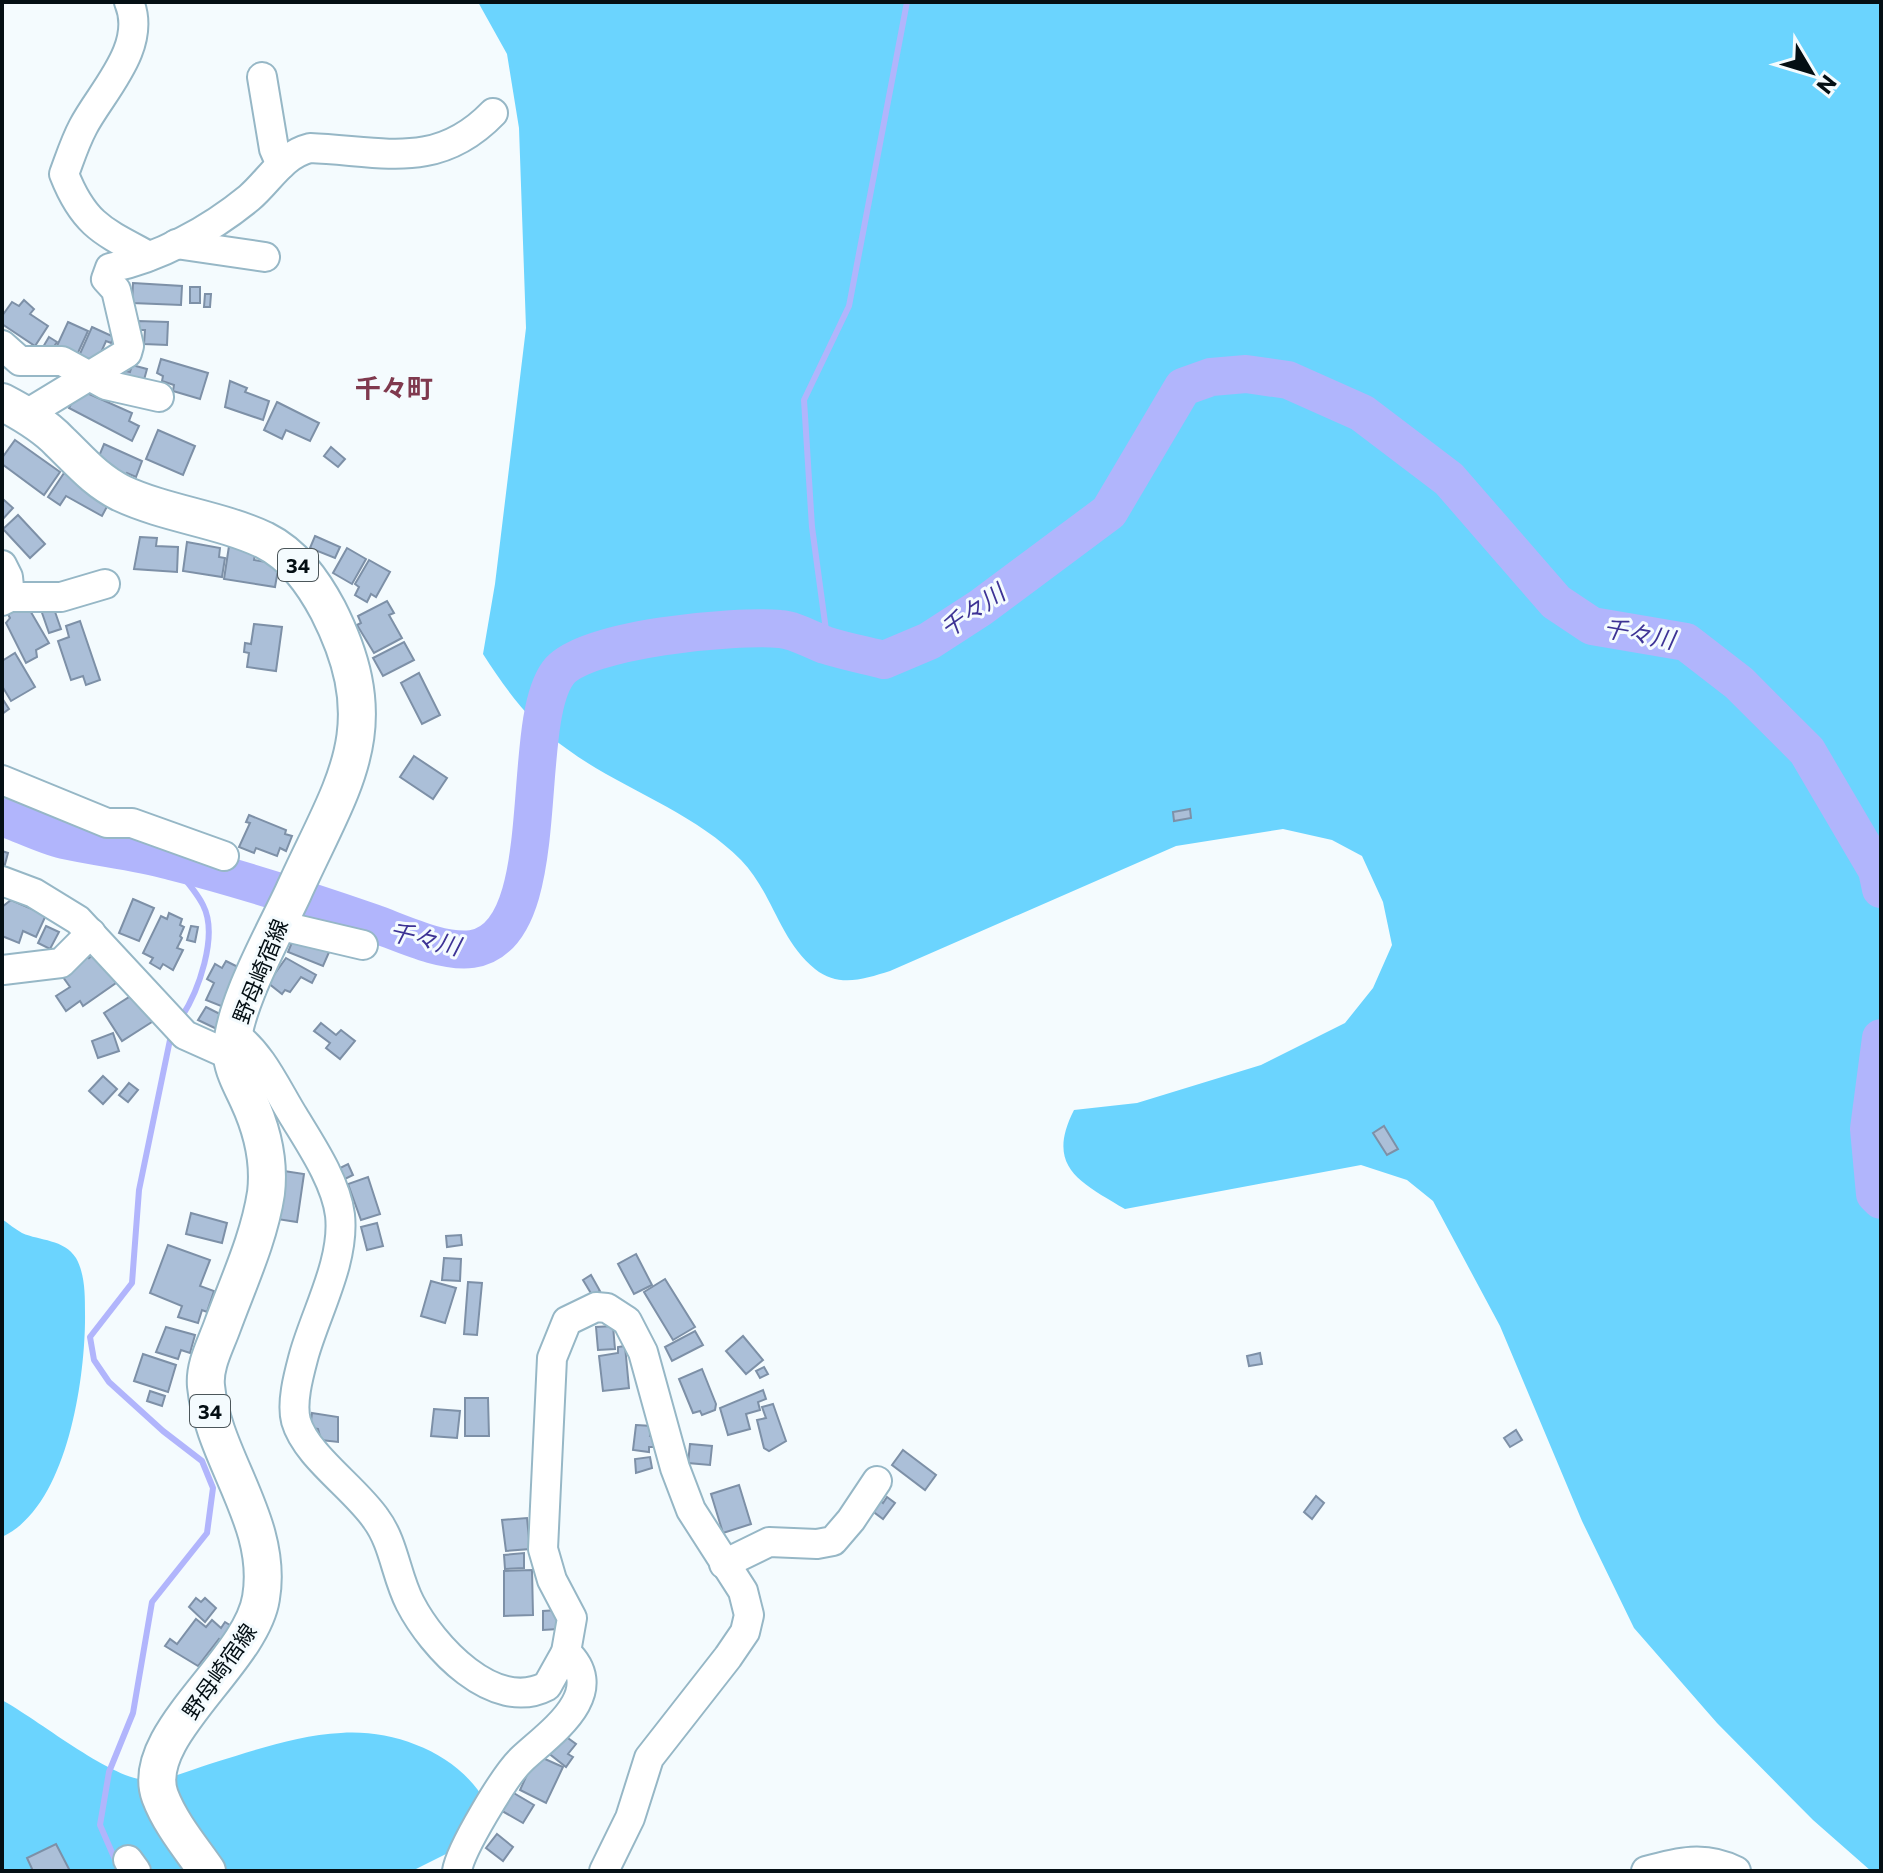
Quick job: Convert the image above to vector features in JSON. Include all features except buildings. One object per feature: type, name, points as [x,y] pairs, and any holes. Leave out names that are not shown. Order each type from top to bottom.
[{"type":"main road","name":"野母崎宿線","points":[[13,408],[59,440],[98,479],[122,493],[263,540],[294,561],[319,592],[356,675],[357,721],[353,754],[336,806],[238,1016],[233,1045],[268,1164],[260,1224],[209,1362],[206,1387],[218,1438],[248,1509],[264,1580],[261,1603],[247,1638],[183,1721],[163,1751],[157,1769],[160,1795],[207,1871]]},
{"type":"street","points":[[129,2],[132,23],[117,78],[83,127],[64,174],[71,191],[96,226],[107,236],[149,256]]},
{"type":"street","points":[[262,77],[274,149],[281,165]]},
{"type":"street","points":[[13,408],[89,375],[127,353],[129,346],[116,290],[106,273],[198,233],[249,198],[293,152],[310,148],[424,154],[452,146],[493,113]]},
{"type":"street","points":[[176,244],[265,257]]},
{"type":"street","points":[[2,345],[20,361],[62,361],[106,385],[159,397]]},
{"type":"street","points":[[2,565],[8,577],[6,599],[61,597],[105,584]]},
{"type":"street","points":[[2,780],[107,823],[132,823],[224,856]]},
{"type":"street","points":[[2,881],[51,903],[91,933],[177,1026],[233,1045],[251,1046],[306,1136],[340,1212],[334,1264],[301,1366],[295,1405],[300,1433],[384,1530],[409,1602],[428,1630],[456,1660],[489,1684],[521,1694],[547,1686],[566,1652],[572,1618],[552,1580],[543,1549],[551,1373],[557,1341],[567,1321],[596,1307],[618,1312],[627,1321],[643,1352],[662,1425],[691,1510],[748,1605],[745,1632],[649,1758],[630,1818],[604,1871]]},
{"type":"street","points":[[279,924],[363,945]]},
{"type":"street","points":[[3,970],[61,963],[91,933]]},
{"type":"street","points":[[653,1333],[669,1390],[670,1412],[662,1425]]},
{"type":"street","points":[[724,1564],[769,1542],[817,1544],[833,1541],[877,1481]]},
{"type":"street","points":[[457,1871],[458,1859],[519,1761],[562,1727],[571,1713],[580,1682],[578,1669],[566,1652]]},
{"type":"street","points":[[1646,1871],[1694,1860],[1708,1860],[1736,1871]]},
{"type":"shaded area","points":[[478,2],[1881,2],[1881,1871],[1871,1871],[1813,1820],[1717,1723],[1634,1628],[1582,1521],[1500,1326],[1433,1201],[1407,1180],[1361,1165],[1125,1209],[1081,1181],[1072,1171],[1063,1146],[1074,1110],[1137,1103],[1261,1065],[1345,1023],[1373,988],[1392,945],[1383,902],[1362,856],[1332,840],[1283,829],[1176,846],[890,971],[861,979],[842,980],[824,975],[803,957],[752,873],[722,843],[679,814],[567,749],[542,729],[510,693],[483,654],[495,584],[526,328],[519,128],[507,54]]},
{"type":"shaded area","points":[[2,1219],[22,1233],[58,1244],[71,1252],[83,1278],[85,1312],[77,1403],[58,1470],[43,1498],[25,1521],[2,1537]]},
{"type":"shaded area","points":[[2,1700],[112,1769],[145,1780],[171,1777],[293,1740],[325,1734],[362,1733],[404,1740],[443,1758],[475,1786],[486,1803],[470,1842],[412,1871],[2,1871]]},
{"type":"waterway","points":[[828,645],[812,527],[804,400],[849,306],[907,2]]},
{"type":"waterway","name":"千々川","points":[[2,817],[64,840],[158,858],[247,882],[435,945],[472,949],[498,936],[516,908],[526,870],[546,700],[558,673],[573,661],[628,643],[731,629],[786,630],[825,645],[884,660],[929,641],[980,608],[1109,512],[1183,387],[1211,377],[1246,374],[1288,380],[1362,413],[1449,479],[1556,602],[1592,626],[1686,642],[1739,683],[1807,751],[1877,870],[1881,889]]},
{"type":"waterway","points":[[169,860],[203,905],[209,932],[200,979],[181,1018]]},
{"type":"waterway","points":[[117,1864],[100,1825],[109,1772],[133,1713],[152,1602],[207,1533],[213,1488],[202,1461],[109,1382],[94,1360],[90,1337],[132,1283],[139,1190],[171,1035]]},
{"type":"waterway","name":"千々川","points":[[1881,1038],[1869,1129],[1875,1194],[1881,1200]]},
{"type":"district","name":"千々町","points":[[394,387]]}]
